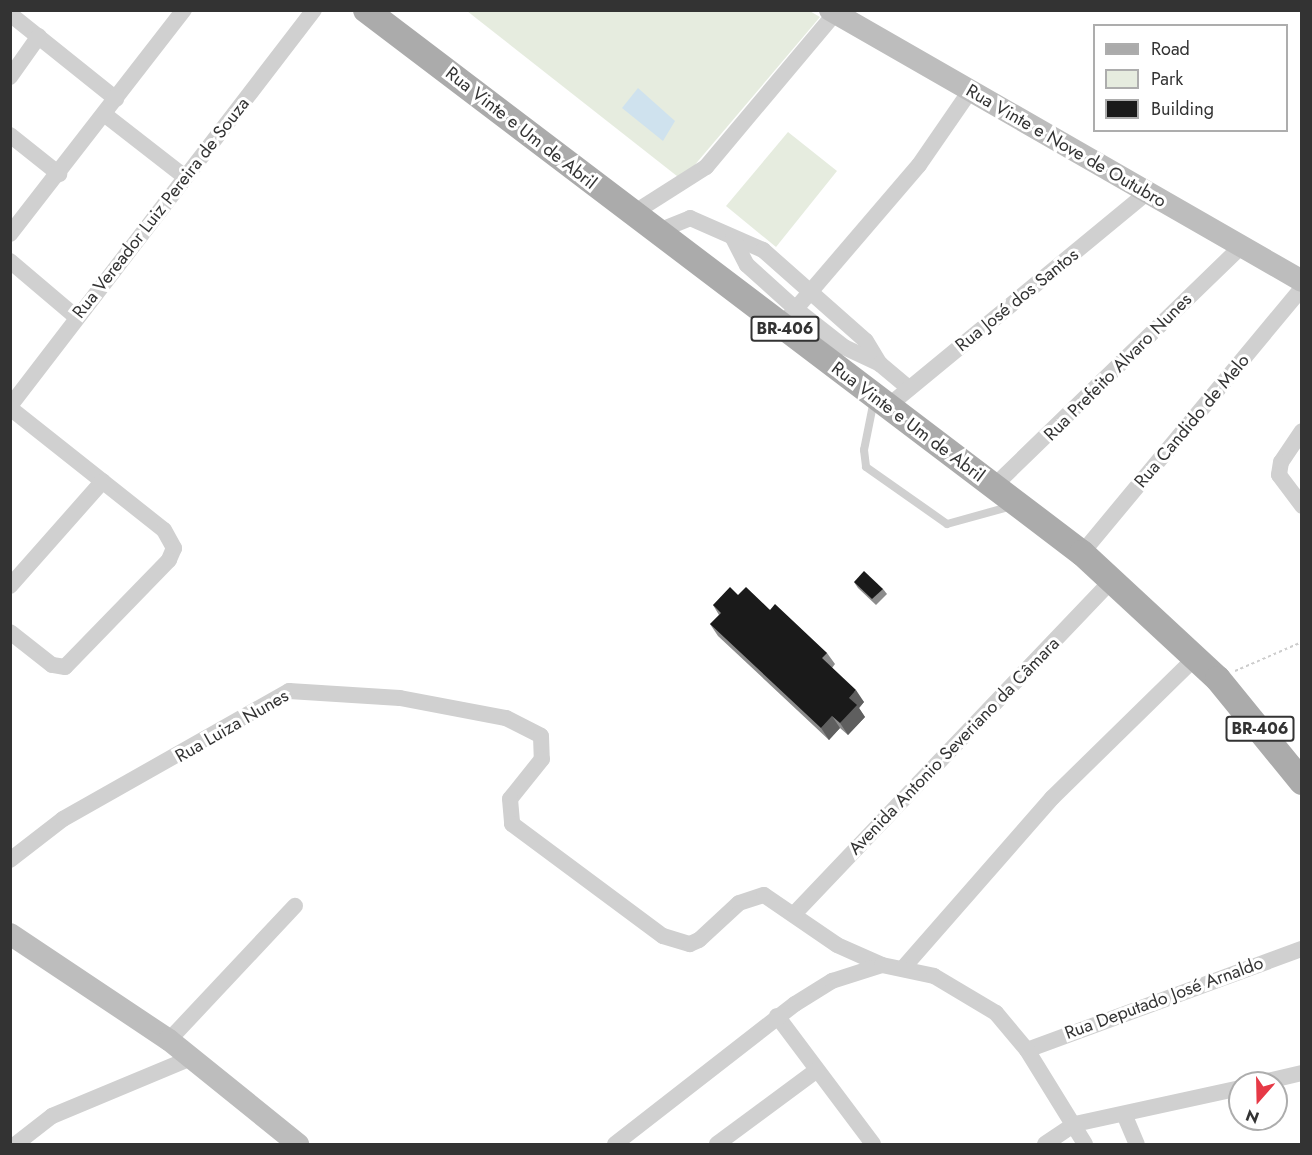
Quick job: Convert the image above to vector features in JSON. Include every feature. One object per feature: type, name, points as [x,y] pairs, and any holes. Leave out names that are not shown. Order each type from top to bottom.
[{"type":"main road","name":"Rua Vinte e Um de Abril","points":[[366,10],[656,232],[789,318],[881,402],[1082,553],[1113,579],[1218,679],[1302,782]]},
{"type":"street","points":[[10,234],[59,174],[184,10]]},
{"type":"street","name":"Rua Vereador Luiz Pereira de Souza","points":[[10,407],[76,317],[314,10]]},
{"type":"street","points":[[632,214],[706,166],[832,12]]},
{"type":"street","name":"Rua Vinte e Nove de Outubro","points":[[832,12],[1302,281]]},
{"type":"street","points":[[10,14],[116,99]]},
{"type":"street","points":[[10,77],[39,36]]},
{"type":"street","points":[[789,318],[919,165],[970,91]]},
{"type":"street","points":[[104,114],[185,177]]},
{"type":"street","points":[[10,135],[59,174]]},
{"type":"street","name":"Rua José dos Santos","points":[[881,402],[909,388],[1147,193]]},
{"type":"street","points":[[656,232],[690,218],[763,250],[866,341],[880,364]]},
{"type":"street","points":[[733,238],[747,265],[789,318],[880,364],[909,388]]},
{"type":"street","name":"Rua Prefeito Alvaro Nunes","points":[[993,487],[1242,246]]},
{"type":"street","points":[[10,261],[76,317]]},
{"type":"street","name":"Rua Candido de Melo","points":[[1082,553],[1302,288]]},
{"type":"street","points":[[10,407],[164,530],[174,548],[115,618],[73,662],[59,668],[10,632]]},
{"type":"street","points":[[1302,431],[1281,462],[1279,476],[1302,506]]},
{"type":"street","points":[[10,586],[103,481]]},
{"type":"street","name":"Avenida Antonio Severiano da Câmara","points":[[795,913],[1113,579]]},
{"type":"street","points":[[904,967],[1052,798],[1196,657]]},
{"type":"street","name":"Rua Luiza Nunes","points":[[10,861],[63,819],[209,741],[289,691],[450,705],[506,718],[544,742],[542,759],[510,799],[512,824],[663,936],[690,944],[699,940],[755,895],[795,913]]},
{"type":"street","points":[[169,1040],[295,906]]},
{"type":"street","points":[[795,913],[837,945],[882,965],[904,967],[973,997],[996,1013],[1027,1050],[1075,1124],[1085,1144]]},
{"type":"street","points":[[10,934],[169,1040],[298,1144]]},
{"type":"street","points":[[832,981],[840,960],[837,945]]},
{"type":"street","name":"Rua Deputado José Arnaldo","points":[[1027,1050],[1302,949]]},
{"type":"street","points":[[623,1142],[777,1016],[832,981],[882,965]]},
{"type":"street","points":[[777,1016],[873,1144]]},
{"type":"street","points":[[16,1144],[52,1116],[191,1058]]},
{"type":"street","points":[[717,1144],[817,1070]]},
{"type":"street","points":[[1045,1144],[1075,1124],[1228,1091]]},
{"type":"street","points":[[1124,1114],[1137,1144]]},
{"type":"lane","points":[[881,402],[864,450],[866,467],[947,524],[1017,504]]},
{"type":"path","points":[[1218,679],[1302,642]]},
{"type":"green space","points":[[808,10],[820,17],[682,180],[467,11]]},
{"type":"green space","points":[[788,132],[837,171],[776,247],[726,206]]},
{"type":"water","points":[[638,88],[675,121],[663,141],[622,108]]},
{"type":"building","points":[[864,571],[883,589],[872,599],[854,582]]},
{"type":"building","points":[[730,587],[738,595],[746,587],[770,610],[775,604],[827,653],[822,658],[856,690],[849,698],[857,705],[840,723],[832,716],[821,728],[710,624],[721,613],[713,605]]}]
